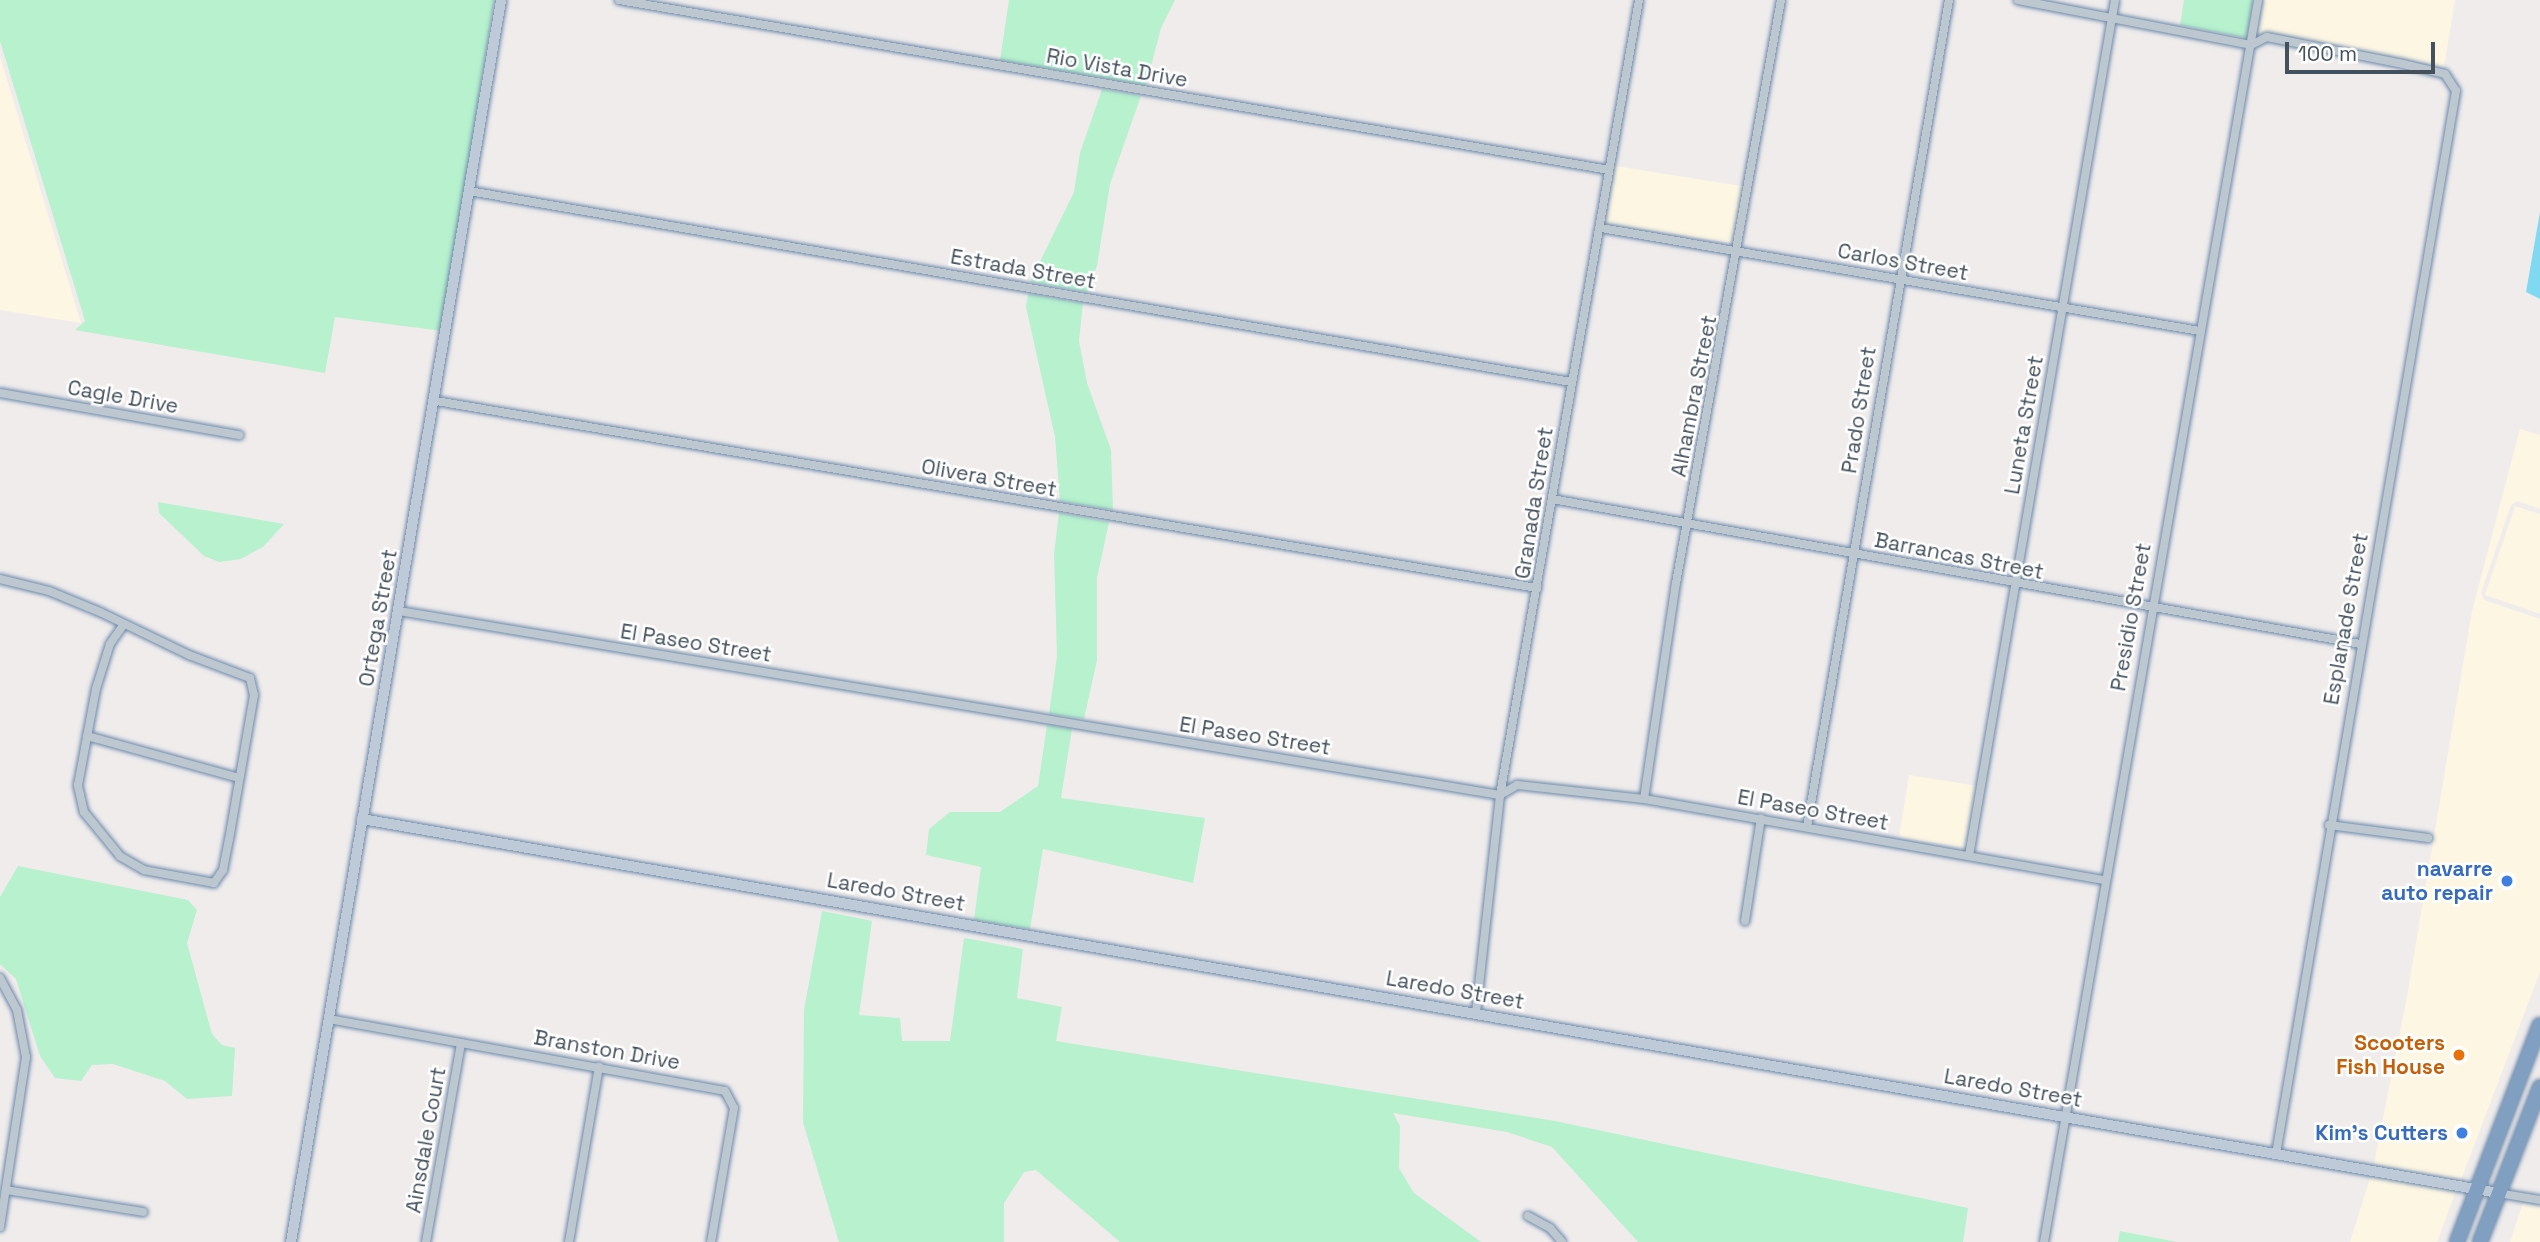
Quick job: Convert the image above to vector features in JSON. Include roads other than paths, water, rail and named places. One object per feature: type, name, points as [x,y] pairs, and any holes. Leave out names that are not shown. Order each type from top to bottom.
[{"type":"highway","points":[[2457,1242],[2540,1025]]},
{"type":"highway","points":[[2480,1242],[2540,1087]]},
{"type":"street","name":"Ortega Street","points":[[291,1242],[436,401],[501,0]]},
{"type":"street","name":"Rio Vista Drive","points":[[619,0],[1609,170]]},
{"type":"street","name":"Granada Street","points":[[1475,1013],[1500,795],[1639,0]]},
{"type":"street","name":"Alhambra Street","points":[[1644,799],[1688,522],[1781,0]]},
{"type":"street","name":"Prado Street","points":[[1807,827],[1949,0]]},
{"type":"street","points":[[2018,0],[2251,45]]},
{"type":"street","name":"Luneta Street","points":[[1969,856],[2115,0]]},
{"type":"street","name":"Presidio Street","points":[[2044,1242],[2103,880],[2258,0]]},
{"type":"street","name":"Esplanade Street","points":[[2251,45],[2267,37],[2403,64],[2445,74],[2456,91],[2329,825],[2276,1154]]},
{"type":"street","name":"Estrada Street","points":[[469,191],[1571,382]]},
{"type":"street","name":"Carlos Street","points":[[1601,228],[2200,331]]},
{"type":"street","name":"Cagle Drive","points":[[0,393],[239,435]]},
{"type":"street","name":"Olivera Street","points":[[436,401],[1537,588]]},
{"type":"street","name":"Barrancas Street","points":[[1552,499],[2150,609],[2360,644]]},
{"type":"street","points":[[0,579],[49,591],[250,678],[254,695],[220,879],[197,881],[144,870],[120,856],[84,811],[78,785],[102,662],[124,624]]},
{"type":"street","name":"El Paseo Street","points":[[399,611],[1500,795],[1517,785],[1644,799],[2103,880]]},
{"type":"street","points":[[87,736],[239,778]]},
{"type":"street","points":[[1745,921],[1761,818]]},
{"type":"street","name":"Laredo Street","points":[[362,819],[2540,1200]]},
{"type":"street","points":[[2329,825],[2428,838]]},
{"type":"street","points":[[0,978],[17,1010],[26,1057],[0,1227]]},
{"type":"street","name":"Branston Drive","points":[[329,1019],[718,1087],[730,1097],[734,1108],[711,1242]]},
{"type":"street","name":"Ainsdale Court","points":[[426,1242],[461,1043]]},
{"type":"street","points":[[569,1242],[599,1067]]},
{"type":"street","points":[[6,1190],[144,1212]]},
{"type":"street","points":[[1528,1216],[1562,1242]]},
{"type":"water","points":[[2540,212],[2540,299],[2526,292]]},
{"type":"place","name":"navarre auto repair","points":[[2507,881]]},
{"type":"place","name":"Scooters Fish House","points":[[2459,1055]]},
{"type":"place","name":"Kim's Cutters","points":[[2462,1133]]}]
